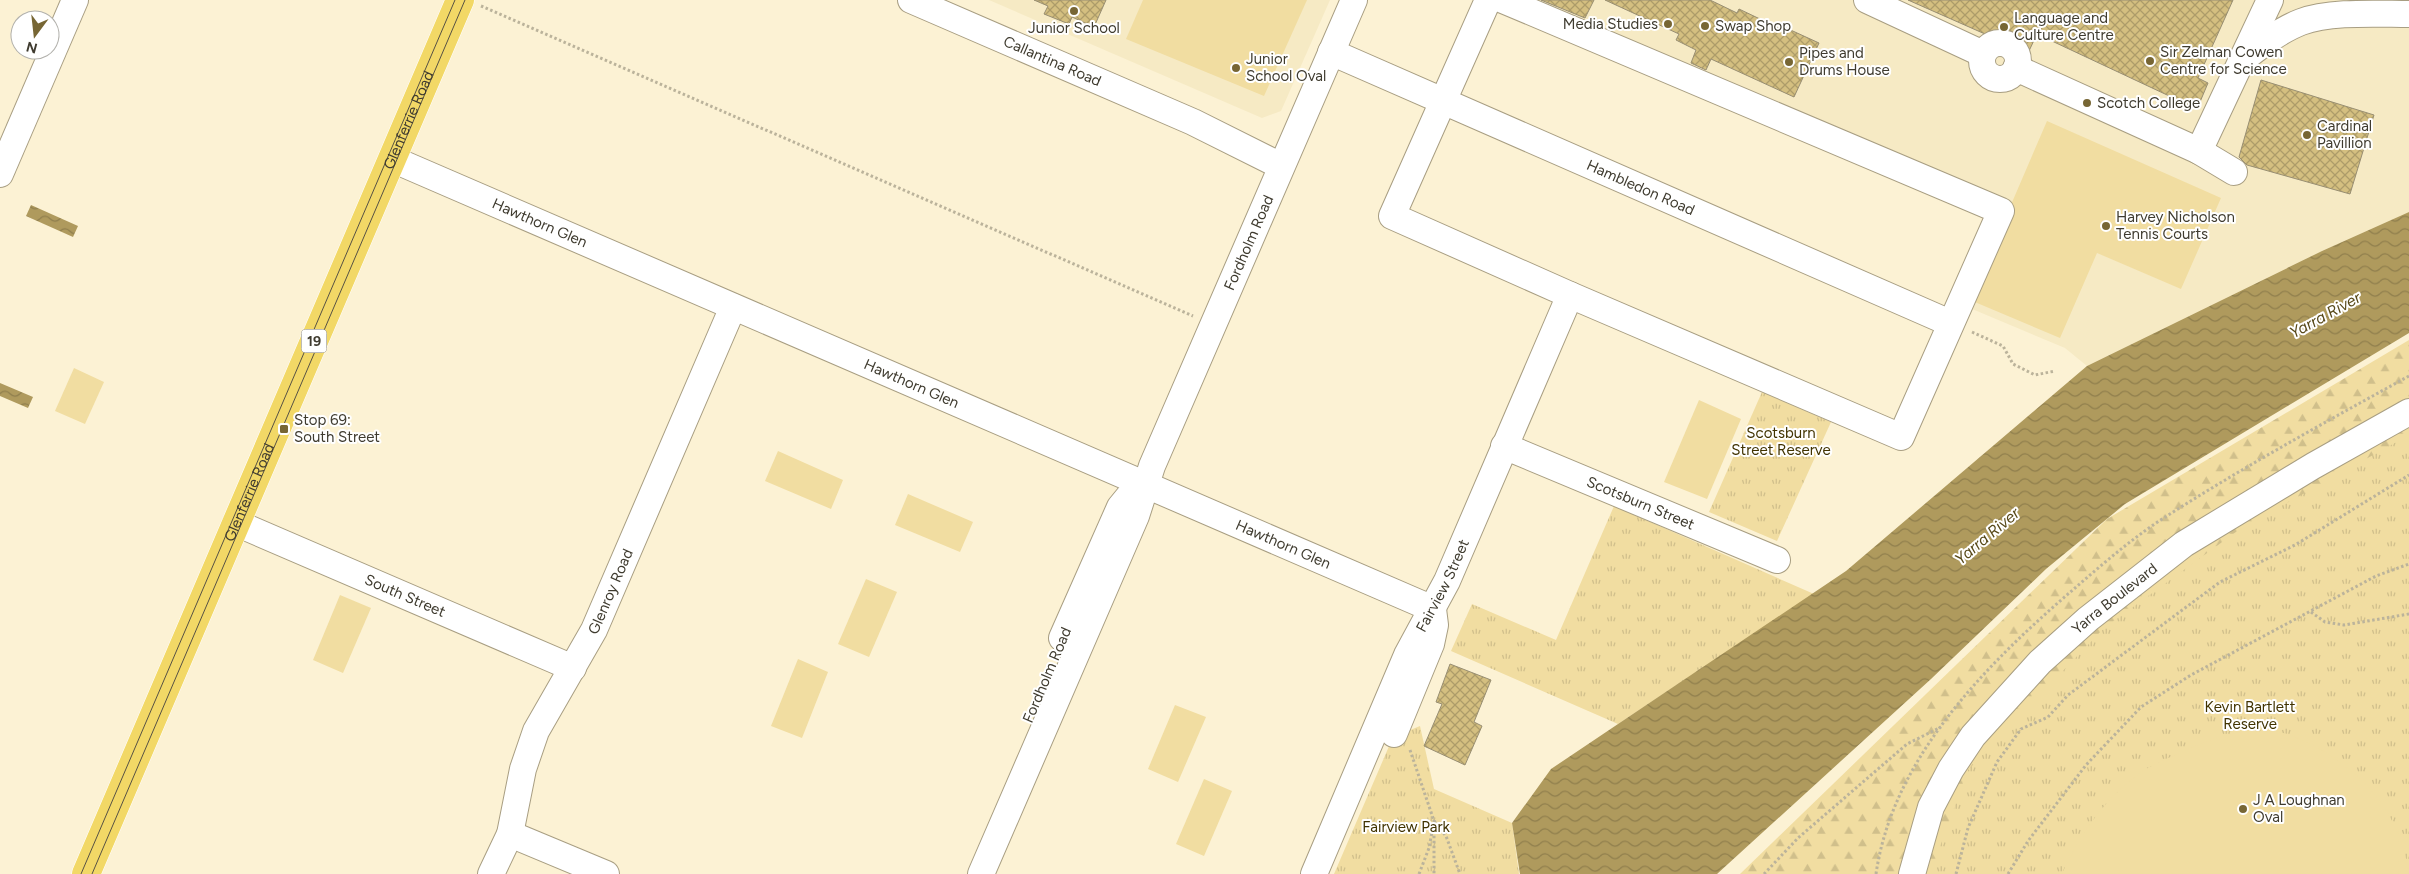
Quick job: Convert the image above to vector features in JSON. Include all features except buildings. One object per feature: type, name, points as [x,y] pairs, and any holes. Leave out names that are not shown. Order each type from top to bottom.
[{"type":"main road","name":"Glenferrie Road","points":[[86,874],[392,159],[466,1]]},
{"type":"street","points":[[0,174],[75,0]]},
{"type":"street","name":"Callantina Road","points":[[911,0],[1193,122],[1223,126],[1284,159]]},
{"type":"street","name":"Fordholm Road","points":[[981,874],[1136,516],[1145,485],[1213,325],[1354,0]]},
{"type":"street","points":[[1488,0],[1392,216],[1570,295],[1901,437],[2000,211],[1503,0]]},
{"type":"street","points":[[1867,0],[1983,54],[1984,70],[1993,78],[2004,78],[2013,73],[2016,68],[2199,151],[2234,172]]},
{"type":"street","points":[[2199,151],[2270,0]]},
{"type":"street","points":[[2242,60],[2265,42],[2301,22],[2342,15],[2409,14]]},
{"type":"street","name":"Hambledon Road","points":[[1330,52],[1950,323]]},
{"type":"street","name":"Hawthorn Glen","points":[[392,159],[1433,609]]},
{"type":"street","name":"Fairview Street","points":[[1314,874],[1406,654],[1433,609],[1447,581],[1570,295]]},
{"type":"street","name":"Glenroy Road","points":[[491,874],[510,834],[528,750],[546,712],[574,668],[594,630],[733,307]]},
{"type":"street","name":"Yarra Boulevard","points":[[1912,874],[1931,807],[1951,769],[1973,736],[2040,662],[2088,619],[2184,544],[2313,466],[2409,412]]},
{"type":"street","name":"Scotsburn Street","points":[[1504,446],[1777,560]]},
{"type":"street","name":"Fordholm Road","points":[[962,874],[1107,532],[1120,507],[1129,496],[1145,485]]},
{"type":"street","name":"South Street","points":[[236,523],[574,668]]},
{"type":"street","points":[[1401,738],[1431,644],[1435,625],[1433,609]]},
{"type":"street","points":[[510,834],[606,874]]},
{"type":"path","points":[[466,1],[1213,325]]},
{"type":"path","points":[[1950,323],[2003,346],[2013,364],[2035,375],[2056,372]]},
{"type":"path","points":[[1956,874],[1968,828],[1997,762],[2021,729],[2048,717],[2068,695],[2220,582],[2295,545],[2409,475]]},
{"type":"path","points":[[2008,874],[2028,841],[2086,765],[2141,707],[2191,675],[2376,576],[2409,564]]},
{"type":"path","points":[[2311,612],[2325,622],[2344,625],[2409,614]]},
{"type":"path","points":[[1764,874],[1798,838],[1907,744],[1942,727]]},
{"type":"path","points":[[1401,738],[1434,820],[1446,836],[1460,874]]},
{"type":"path","points":[[1876,874],[1890,819],[1912,772]]},
{"type":"path","points":[[1418,874],[1429,848],[1434,820]]},
{"type":"path","points":[[1434,820],[1434,874]]},
{"type":"shaded area","points":[[989,0],[1330,0],[1281,111],[1262,118]]},
{"type":"shaded area","name":"Scotch College","points":[[1522,0],[2409,0],[2409,212],[2322,251],[2087,366],[2065,348],[1965,306],[2009,206]]},
{"type":"green space","name":"Junior School Oval","points":[[1143,0],[1307,0],[1264,96],[1126,39]]},
{"type":"green space","name":"Harvey Nicholson Tennis Courts","points":[[2047,121],[2221,198],[2181,289],[2097,253],[2060,338],[1970,300]]},
{"type":"green space","name":"Kevin Bartlett Reserve","points":[[2409,340],[2409,763],[2044,874],[1740,874],[2107,519]]},
{"type":"green space","points":[[74,368],[104,382],[85,424],[55,411]]},
{"type":"green space","name":"Scotsburn Street Reserve","points":[[1762,392],[1831,422],[1777,541],[1709,512]]},
{"type":"green space","points":[[1699,400],[1741,419],[1707,499],[1664,482]]},
{"type":"green space","name":"Kevin Bartlett Reserve","points":[[2409,435],[2409,874],[1930,874],[1968,770],[2103,629],[2240,529]]},
{"type":"green space","points":[[778,451],[843,480],[831,509],[765,481]]},
{"type":"green space","points":[[908,494],[973,522],[960,552],[895,525]]},
{"type":"green space","points":[[1614,506],[1814,594],[1618,724],[1451,651],[1472,604],[1556,640]]},
{"type":"green space","points":[[866,579],[897,592],[869,657],[838,644]]},
{"type":"green space","points":[[340,595],[371,608],[343,673],[313,660]]},
{"type":"green space","points":[[798,659],[828,672],[802,738],[771,726]]},
{"type":"green space","points":[[1175,705],[1206,717],[1178,782],[1148,769]]},
{"type":"green space","name":"Fairview Park","points":[[1420,726],[1434,789],[1512,823],[1519,874],[1334,874],[1393,737]]},
{"type":"green space","name":"J A Loughnan Oval","points":[[2247,731],[2278,732],[2294,736],[2318,748],[2352,771],[2379,800],[2390,816],[2405,853],[2409,874],[2062,874],[2077,844],[2096,816],[2118,791],[2131,780],[2153,765],[2198,745],[2222,736]]},
{"type":"green space","points":[[1204,779],[1232,791],[1204,856],[1176,844]]},
{"type":"water","points":[[31,205],[78,226],[73,237],[26,216]]},
{"type":"water","name":"Yarra River","points":[[2409,212],[2409,333],[2125,504],[2046,569],[1931,679],[1717,874],[1520,874],[1512,823],[1551,769],[1846,571],[2087,366],[2322,251]]},
{"type":"water","points":[[0,383],[33,397],[28,408],[0,396]]},
{"type":"tram line","points":[[81,874],[455,0]]},
{"type":"tram line","points":[[92,874],[465,0]]},
{"type":"place","name":"Junior School","points":[[1074,11]]},
{"type":"place","name":"Media Studies","points":[[1668,24]]},
{"type":"place","name":"Swap Shop","points":[[1705,26]]},
{"type":"place","name":"Language and Culture Centre","points":[[2004,27]]},
{"type":"place","name":"Sir Zelman Cowen Centre for Science","points":[[2150,61]]},
{"type":"place","name":"Pipes and Drums House","points":[[1789,62]]},
{"type":"place","name":"Junior School Oval","points":[[1236,68]]},
{"type":"place","name":"Scotch College","points":[[2087,103]]},
{"type":"place","name":"Cardinal Pavillion","points":[[2307,135]]},
{"type":"place","name":"Harvey Nicholson Tennis Courts","points":[[2106,226]]},
{"type":"place","name":"Stop 69: South Street","points":[[284,429]]},
{"type":"place","name":"J A Loughnan Oval","points":[[2243,809]]}]
